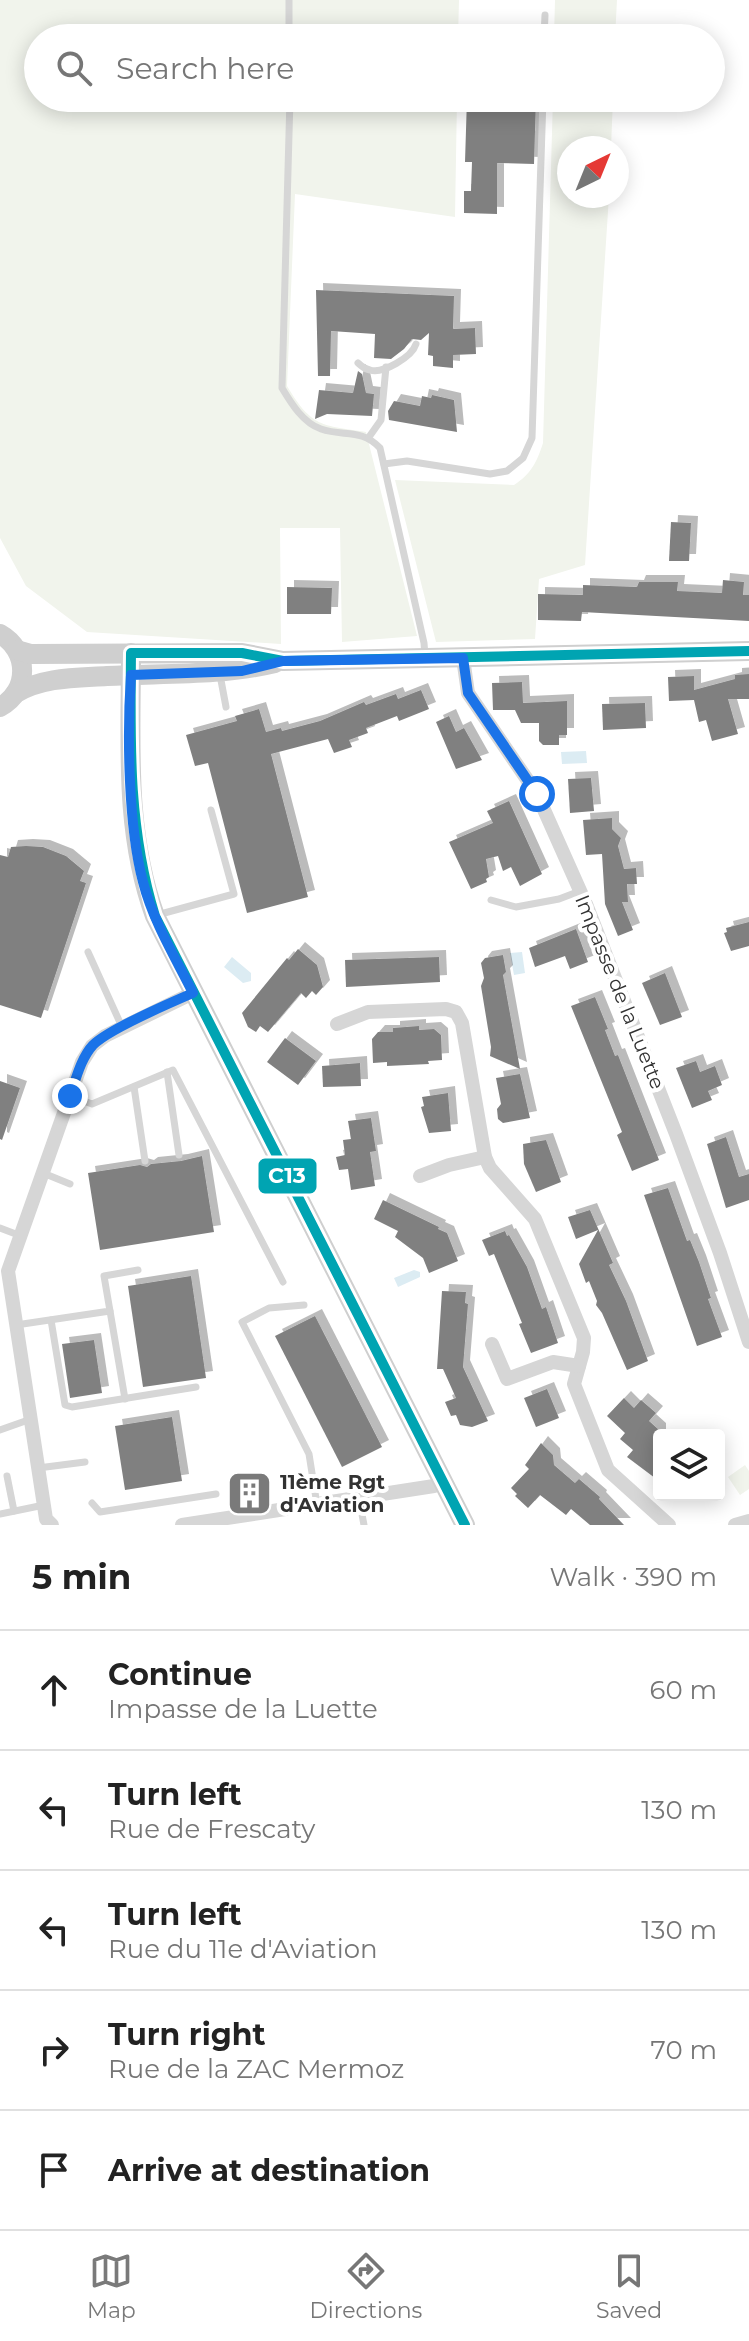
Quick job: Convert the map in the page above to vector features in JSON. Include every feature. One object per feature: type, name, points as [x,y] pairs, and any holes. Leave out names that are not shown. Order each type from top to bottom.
[{"type":"street","points":[[5,637],[31,654],[131,653],[219,662],[242,671],[283,661],[749,651]]},
{"type":"street","points":[[5,637],[22,670],[8,700]]},
{"type":"street","points":[[131,653],[130,733],[136,851],[143,884],[155,916],[465,1525]]},
{"type":"street","name":"Impasse de la Luette","points":[[463,658],[468,693],[537,794],[580,891],[690,1170],[749,1342]]},
{"type":"street","points":[[8,700],[32,684],[63,678],[131,675],[219,662]]},
{"type":"street","points":[[52,1525],[46,1519],[16,1325],[6,1304],[8,1271],[82,1062],[92,1046],[122,1027],[193,993]]},
{"type":"street","points":[[337,1024],[368,1012],[446,1009],[456,1012],[462,1023],[485,1157],[490,1168],[535,1219],[584,1338],[574,1384],[608,1470],[667,1524]]},
{"type":"street","points":[[420,1176],[449,1165],[485,1157]]},
{"type":"street","points":[[492,1344],[507,1379],[553,1362],[579,1366]]},
{"type":"street","points":[[182,1525],[238,1521],[443,1482]]},
{"type":"street","points":[[735,1525],[749,1521]]},
{"type":"lane","points":[[289,0],[289,24]]},
{"type":"lane","points":[[545,15],[545,24]]},
{"type":"lane","points":[[290,112],[282,388],[296,411],[319,429],[369,437],[380,448],[425,659]]},
{"type":"lane","points":[[384,464],[407,461],[490,474],[507,471],[523,458],[532,438],[543,112]]},
{"type":"lane","points":[[358,363],[366,370],[376,372],[405,359],[416,344]]},
{"type":"lane","points":[[369,437],[381,420],[386,367]]},
{"type":"lane","points":[[219,662],[226,707]]},
{"type":"lane","points":[[155,916],[234,894],[211,810]]},
{"type":"lane","points":[[491,900],[516,907],[559,899],[580,891]]},
{"type":"lane","points":[[88,952],[122,1027]]},
{"type":"lane","points":[[70,1096],[92,1104],[173,1070],[283,1282]]},
{"type":"lane","points":[[167,1072],[179,1155]]},
{"type":"lane","points":[[134,1087],[145,1161]]},
{"type":"lane","points":[[43,1173],[70,1184]]},
{"type":"lane","points":[[0,1228],[21,1236]]},
{"type":"lane","points":[[125,1399],[104,1276],[138,1270]]},
{"type":"lane","points":[[304,1305],[269,1308],[242,1322],[309,1454],[317,1506]]},
{"type":"lane","points":[[16,1325],[110,1311]]},
{"type":"lane","points":[[51,1320],[65,1405],[72,1407],[196,1387]]},
{"type":"lane","points":[[0,1430],[31,1419]]},
{"type":"lane","points":[[38,1468],[85,1462]]},
{"type":"lane","points":[[7,1476],[14,1511]]},
{"type":"lane","points":[[92,1503],[100,1512],[216,1494]]},
{"type":"lane","points":[[359,1499],[364,1525]]},
{"type":"lane","points":[[0,1514],[44,1505]]},
{"type":"shaded area","points":[[0,0],[459,0],[458,24],[24,24],[24,112],[457,112],[455,217],[295,194],[287,386],[304,410],[319,422],[366,432],[417,636],[342,642],[340,528],[280,528],[281,644],[87,632],[26,586],[0,538]]},
{"type":"shaded area","points":[[555,0],[617,0],[616,24],[554,24]]},
{"type":"shaded area","points":[[553,112],[612,112],[611,136],[557,136],[557,208],[608,208],[585,565],[539,579],[535,639],[436,642],[395,480],[514,485],[529,472],[543,443]]},
{"type":"shaded area","points":[[586,751],[587,763],[562,764],[561,752]]},
{"type":"shaded area","points":[[522,952],[525,973],[514,975],[510,953]]},
{"type":"shaded area","points":[[232,957],[251,973],[251,981],[243,983],[224,967]]},
{"type":"shaded area","points":[[414,1270],[420,1272],[420,1277],[398,1287],[394,1278]]},
{"type":"shaded area","points":[[745,1465],[749,1471],[749,1489],[740,1495],[728,1477]]},
{"type":"building","points":[[467,112],[536,112],[534,164],[497,163],[497,214],[464,213],[464,191],[471,191],[472,162],[465,162]]},
{"type":"building","points":[[316,290],[454,296],[453,329],[475,328],[476,354],[453,355],[453,368],[433,366],[433,356],[428,355],[429,333],[421,340],[412,339],[391,359],[374,358],[375,334],[331,331],[330,376],[318,376]]},
{"type":"building","points":[[358,371],[362,374],[366,393],[374,394],[372,416],[327,414],[315,419],[319,390],[353,393]]},
{"type":"building","points":[[432,395],[454,400],[457,432],[389,420],[388,411],[394,401],[420,406],[422,396],[431,398]]},
{"type":"building","points":[[671,522],[691,523],[689,561],[669,561]]},
{"type":"building","points":[[723,580],[744,582],[743,595],[749,595],[749,621],[582,612],[581,621],[538,620],[538,594],[583,595],[583,585],[637,587],[639,582],[678,582],[677,591],[722,593]]},
{"type":"building","points":[[287,587],[332,588],[331,614],[287,614]]},
{"type":"building","points":[[749,674],[749,699],[728,699],[738,734],[712,741],[706,720],[699,722],[694,700],[669,701],[668,677],[694,676],[694,690],[735,679],[735,675]]},
{"type":"building","points":[[522,682],[523,703],[567,701],[567,735],[559,735],[559,745],[543,745],[539,741],[539,723],[521,723],[515,710],[493,710],[492,683]]},
{"type":"building","points":[[421,690],[429,709],[399,721],[397,716],[366,728],[368,733],[349,740],[352,747],[334,753],[328,739],[271,754],[308,897],[247,913],[208,763],[195,766],[186,735],[237,721],[235,716],[259,709],[266,732],[281,728],[282,731],[320,721],[364,702],[366,705],[396,694],[398,699]]},
{"type":"building","points":[[645,703],[646,728],[603,730],[602,704]]},
{"type":"building","points":[[449,716],[456,732],[464,728],[482,760],[456,769],[436,722]]},
{"type":"building","points":[[591,778],[594,811],[570,813],[568,779]]},
{"type":"building","points":[[509,801],[542,874],[520,886],[511,867],[503,871],[498,856],[486,859],[487,882],[471,889],[449,842],[493,823],[487,811]]},
{"type":"building","points":[[612,818],[612,829],[621,838],[618,846],[624,869],[636,868],[637,884],[627,884],[628,902],[622,902],[633,930],[618,936],[605,904],[602,854],[586,855],[583,820]]},
{"type":"building","points":[[11,847],[43,847],[66,856],[84,871],[80,881],[86,883],[41,1018],[0,1005],[0,855],[8,857]]},
{"type":"building","points":[[749,922],[749,946],[731,951],[724,933],[727,932],[726,928]]},
{"type":"building","points":[[576,929],[588,962],[570,969],[565,956],[535,967],[529,948]]},
{"type":"building","points":[[298,949],[317,965],[323,987],[316,995],[312,991],[306,998],[301,993],[268,1032],[260,1026],[256,1032],[248,1027],[242,1013]]},
{"type":"building","points":[[503,955],[506,972],[503,975],[520,1069],[490,1056],[481,963],[485,958]]},
{"type":"building","points":[[439,957],[440,982],[346,987],[345,960]]},
{"type":"building","points":[[665,973],[682,1017],[660,1025],[642,983]]},
{"type":"building","points":[[595,997],[615,1056],[618,1055],[659,1160],[632,1171],[617,1135],[622,1132],[571,1006]]},
{"type":"building","points":[[419,1026],[419,1030],[434,1029],[441,1035],[442,1060],[428,1061],[429,1064],[387,1066],[387,1062],[373,1063],[372,1039],[378,1032]]},
{"type":"building","points":[[285,1038],[316,1061],[298,1085],[267,1062]]},
{"type":"building","points":[[696,1061],[700,1072],[715,1066],[722,1085],[708,1091],[712,1100],[692,1108],[676,1068]]},
{"type":"building","points":[[360,1063],[361,1086],[323,1087],[322,1066]]},
{"type":"building","points":[[520,1074],[530,1118],[503,1123],[498,1119],[497,1109],[501,1104],[496,1078]]},
{"type":"building","points":[[0,1081],[20,1088],[2,1140],[0,1139]]},
{"type":"building","points":[[448,1093],[451,1131],[429,1133],[421,1107],[424,1106],[422,1097]]},
{"type":"building","points":[[371,1118],[376,1151],[370,1152],[375,1186],[351,1190],[348,1169],[339,1170],[336,1157],[345,1155],[343,1140],[351,1139],[348,1121]]},
{"type":"building","points":[[726,1137],[739,1177],[749,1174],[749,1200],[726,1208],[707,1144]]},
{"type":"building","points":[[546,1140],[561,1182],[536,1192],[524,1164],[523,1144]]},
{"type":"building","points":[[202,1156],[214,1232],[100,1250],[88,1173],[140,1165],[147,1167]]},
{"type":"building","points":[[668,1188],[687,1241],[690,1240],[699,1262],[722,1337],[697,1346],[644,1195]]},
{"type":"building","points":[[383,1200],[447,1233],[458,1261],[429,1273],[423,1258],[395,1237],[398,1231],[374,1219]]},
{"type":"building","points":[[590,1210],[613,1263],[609,1265],[648,1361],[627,1370],[579,1264],[598,1230],[576,1239],[568,1217]]},
{"type":"building","points":[[505,1231],[527,1267],[542,1309],[546,1307],[558,1343],[531,1353],[494,1254],[489,1256],[482,1240]]},
{"type":"building","points":[[191,1276],[206,1378],[143,1387],[128,1286]]},
{"type":"building","points":[[442,1291],[466,1292],[465,1303],[468,1304],[463,1367],[488,1421],[472,1427],[460,1425],[456,1415],[451,1416],[445,1402],[456,1398],[443,1369],[437,1369]]},
{"type":"building","points":[[315,1316],[382,1447],[342,1467],[275,1336]]},
{"type":"building","points":[[94,1340],[102,1393],[70,1398],[62,1344]]},
{"type":"building","points":[[547,1389],[559,1418],[536,1427],[524,1398]]},
{"type":"building","points":[[624,1398],[634,1408],[641,1400],[656,1413],[649,1421],[658,1429],[653,1429],[653,1476],[627,1457],[633,1450],[620,1439],[625,1433],[607,1416]]},
{"type":"building","points":[[172,1417],[182,1481],[125,1490],[115,1426]]},
{"type":"building","points":[[541,1443],[553,1455],[554,1465],[575,1483],[579,1479],[600,1497],[624,1525],[590,1525],[571,1509],[566,1515],[540,1495],[528,1508],[515,1496],[517,1494],[511,1488],[529,1469],[525,1465]]},
{"type":"transit line","name":"C13","points":[[465,1525],[155,916],[140,851],[132,786],[131,653],[242,653],[283,661],[749,651]]},
{"type":"place","name":"11ème Rgt d'Aviation","points":[[249,1493]]},
{"type":"route","points":[[70,1096],[82,1062],[92,1046],[105,1036],[193,993],[155,916],[143,884],[136,851],[130,733],[131,675],[242,671],[283,661],[463,658],[468,693],[537,794]]}]
